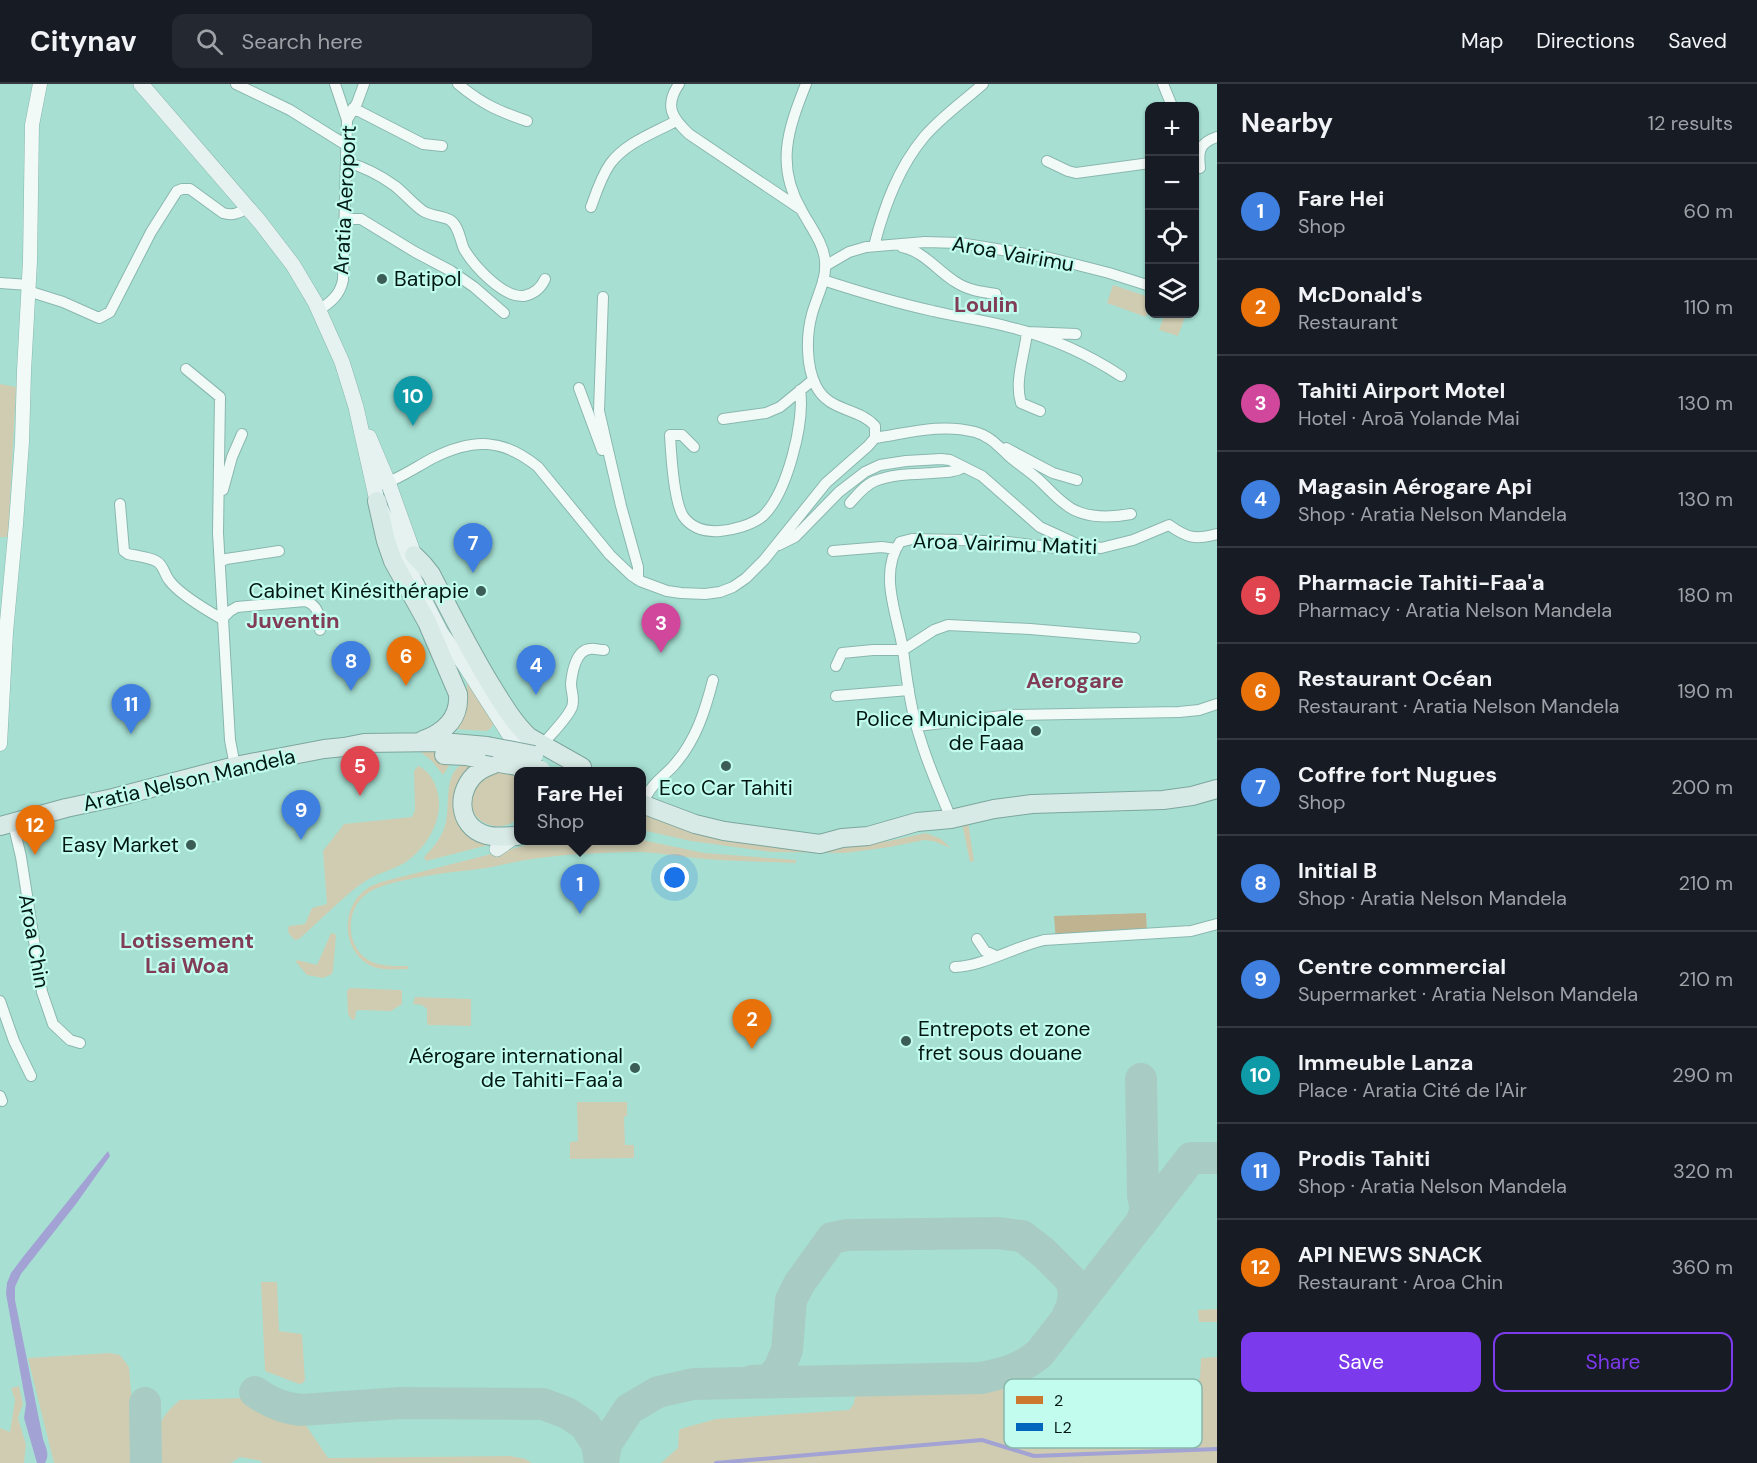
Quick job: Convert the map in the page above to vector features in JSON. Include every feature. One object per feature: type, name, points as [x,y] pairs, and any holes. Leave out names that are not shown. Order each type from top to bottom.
[{"type":"main road","points":[[130,84],[157,113],[177,127]]},
{"type":"main road","points":[[141,84],[260,222],[293,265],[319,310],[342,362],[380,490],[436,624],[540,762]]},
{"type":"main road","points":[[380,490],[414,555],[464,663]]},
{"type":"main road","points":[[380,490],[386,541],[393,561],[427,622],[458,694],[459,706],[447,727],[438,734],[418,742]]},
{"type":"main road","points":[[414,555],[431,574],[471,650],[540,762]]},
{"type":"main road","name":"Aratia Nelson Mandela","points":[[7,824],[235,766],[364,743],[442,742],[487,746],[540,762],[574,767]]},
{"type":"main road","name":"Aratia Nelson Mandela","points":[[344,747],[365,752],[466,756],[499,762],[540,762]]},
{"type":"main road","points":[[499,762],[483,769],[468,783],[462,798],[462,811],[470,824],[481,833],[494,836],[514,835]]},
{"type":"main road","points":[[646,798],[711,817],[754,825],[821,832],[842,838],[868,836],[917,822],[951,819],[994,809],[1032,804],[1163,800],[1217,789]]},
{"type":"main road","points":[[497,849],[514,838]]},
{"type":"street","points":[[0,744],[7,622],[22,442],[23,373],[31,224],[32,125],[40,84]]},
{"type":"street","points":[[236,84],[290,110],[346,145]]},
{"type":"street","points":[[336,84],[347,120]]},
{"type":"street","name":"Aratia Aeroport","points":[[319,310],[337,296],[343,280],[347,120],[364,84]]},
{"type":"street","points":[[458,84],[483,104],[527,121]]},
{"type":"street","points":[[679,84],[671,99],[671,111],[676,122],[691,135],[800,208]]},
{"type":"street","points":[[874,246],[901,169],[925,135],[983,84]]},
{"type":"street","points":[[1163,84],[1170,102]]},
{"type":"street","points":[[808,85],[791,126],[786,147],[790,185],[825,258],[823,280],[811,316],[808,334],[813,380],[825,399],[871,422],[875,426],[875,438]]},
{"type":"street","points":[[353,108],[423,144],[442,146]]},
{"type":"street","points":[[591,207],[602,179],[610,164],[619,154],[640,140],[676,122]]},
{"type":"street","points":[[1200,168],[1200,149],[1206,141],[1217,137]]},
{"type":"street","points":[[1047,161],[1076,173],[1145,164]]},
{"type":"street","points":[[346,162],[379,175],[424,212],[450,220],[465,250],[485,274],[509,294],[527,295],[542,286],[544,279]]},
{"type":"street","points":[[0,283],[28,288],[99,318],[110,312],[151,232],[177,191],[190,189],[229,215],[234,215],[247,208]]},
{"type":"street","points":[[345,219],[361,219],[414,252],[451,271],[504,313]]},
{"type":"street","name":"Aroa Vairimu","points":[[825,266],[849,252],[874,246],[925,242],[960,243],[1050,258],[1145,285]]},
{"type":"street","points":[[887,244],[910,248],[956,282],[972,290],[996,294]]},
{"type":"street","points":[[823,280],[875,297],[1007,326],[1046,337],[1087,355],[1121,376]]},
{"type":"street","points":[[603,297],[599,400],[604,433],[638,567],[638,580]]},
{"type":"street","points":[[1027,332],[1076,334]]},
{"type":"street","points":[[1027,332],[1019,396],[1021,403],[1040,411]]},
{"type":"street","points":[[186,369],[220,397],[218,510],[222,619],[230,740],[235,766]]},
{"type":"street","points":[[723,419],[766,413],[780,407],[813,380]]},
{"type":"street","points":[[579,388],[617,488]]},
{"type":"street","points":[[694,447],[682,435],[670,435],[676,499],[688,522],[701,530],[710,532],[738,528],[751,522],[762,516],[773,502],[792,459],[801,408],[800,390]]},
{"type":"street","points":[[380,490],[432,459],[462,447],[488,444],[513,450],[538,467],[610,555],[631,575],[654,587],[681,593],[705,594],[733,587],[746,578],[775,547],[826,483],[875,438],[930,429],[977,433],[998,444],[1074,511],[1116,517],[1131,514]]},
{"type":"street","points":[[218,510],[229,465],[242,434]]},
{"type":"street","points":[[998,444],[1053,473],[1077,480]]},
{"type":"street","points":[[775,547],[795,537],[839,492],[865,472],[880,465],[941,459],[950,460],[982,476],[1040,527],[1077,544]]},
{"type":"street","points":[[850,503],[874,481],[915,474],[954,472],[964,467]]},
{"type":"street","points":[[120,504],[124,551],[156,561],[169,580],[185,595],[222,619]]},
{"type":"street","name":"Aroa Vairimu Matiti","points":[[951,819],[921,741],[904,666],[893,602],[891,561],[900,542],[912,539],[1008,542],[1057,548],[1077,544],[1101,548],[1133,540],[1169,525],[1184,535],[1200,538],[1217,534]]},
{"type":"street","name":"Aroa Vairimu Matiti","points":[[833,551],[882,547],[896,549]]},
{"type":"street","points":[[220,562],[226,559],[279,551]]},
{"type":"street","points":[[222,619],[237,608],[305,601],[315,606],[320,616],[320,630]]},
{"type":"street","points":[[836,666],[842,653],[903,650],[934,630],[948,626],[1030,629],[1135,638]]},
{"type":"street","points":[[540,762],[572,707],[571,685],[579,656],[583,651],[589,649],[604,650]]},
{"type":"street","points":[[646,794],[687,750],[703,717],[713,680]]},
{"type":"street","points":[[836,696],[909,690]]},
{"type":"street","points":[[917,726],[1011,715],[1179,712],[1199,710],[1217,704]]},
{"type":"street","name":"Aroa Chin","points":[[7,824],[21,857],[42,992],[53,1024],[70,1040],[80,1043]]},
{"type":"street","points":[[955,967],[965,967],[1044,940],[1191,931],[1217,924]]},
{"type":"street","points":[[977,939],[986,951],[996,956]]},
{"type":"street","points":[[0,1001],[14,1041],[31,1076]]},
{"type":"shaded area","points":[[1113,285],[1145,296],[1145,317],[1107,303]]},
{"type":"shaded area","points":[[1164,318],[1185,318],[1178,336],[1159,330]]},
{"type":"shaded area","points":[[0,384],[16,387],[8,537],[0,537]]},
{"type":"shaded area","points":[[466,677],[495,721],[487,731],[454,729],[466,697]]},
{"type":"shaded area","points":[[423,750],[455,753],[456,755],[443,775],[421,752]]},
{"type":"shaded area","points":[[482,760],[458,797],[496,843],[426,861],[424,857],[436,843],[445,826],[452,775],[463,764]]},
{"type":"shaded area","points":[[418,766],[425,770],[432,779],[439,800],[437,821],[428,840],[406,862],[369,879],[356,888],[299,939],[295,940],[289,934],[289,926],[305,924],[312,908],[327,904],[323,851],[344,824],[412,817],[415,810],[414,771]]},
{"type":"shaded area","points":[[490,770],[514,773],[514,821],[506,825],[492,826],[479,820],[471,807],[472,788]]},
{"type":"shaded area","points":[[646,814],[654,819],[774,839],[839,847],[889,841],[926,833],[941,839],[951,848],[924,840],[845,853],[772,852],[691,841],[646,831]]},
{"type":"shaded area","points":[[968,822],[974,861],[970,862],[962,823]]},
{"type":"shaded area","points":[[646,841],[704,853],[796,860],[796,863],[614,852],[546,857],[424,876],[381,886],[363,897],[356,905],[352,914],[351,935],[360,953],[368,960],[388,966],[408,966],[408,969],[385,969],[371,966],[361,959],[349,939],[349,917],[352,906],[368,888],[381,882],[527,845],[646,845]]},
{"type":"shaded area","points":[[1146,913],[1147,934],[1056,942],[1054,916]]},
{"type":"shaded area","points":[[331,933],[336,936],[332,974],[323,978],[307,975],[296,962],[297,960],[317,965]]},
{"type":"shaded area","points":[[350,988],[400,990],[402,991],[402,1004],[391,1011],[359,1010],[356,1011],[355,1019],[352,1020],[348,1014],[347,991]]},
{"type":"shaded area","points":[[415,997],[471,999],[471,1026],[428,1025],[427,1009],[422,1005],[413,1004]]},
{"type":"shaded area","points":[[577,1102],[627,1102],[627,1116],[624,1117],[625,1145],[634,1145],[634,1158],[570,1159],[570,1142],[578,1141]]},
{"type":"shaded area","points":[[261,1282],[277,1282],[279,1331],[302,1334],[305,1380],[303,1383],[299,1384],[265,1371]]},
{"type":"shaded area","points":[[1217,1309],[1217,1322],[1199,1322],[1198,1310]]},
{"type":"shaded area","points":[[110,1353],[120,1355],[129,1367],[132,1404],[132,1463],[54,1463],[28,1358]]},
{"type":"shaded area","points":[[1217,1357],[1217,1463],[661,1463],[678,1448],[680,1429],[716,1419],[849,1410],[856,1395],[860,1394],[1004,1387],[1004,1448],[1202,1448],[1202,1379],[1199,1379],[1201,1358]]},
{"type":"shaded area","points":[[19,1386],[23,1404],[18,1418],[26,1445],[24,1463],[0,1463],[0,1428],[10,1432],[15,1400],[11,1388]]},
{"type":"shaded area","points":[[245,1398],[270,1412],[305,1424],[328,1458],[510,1456],[532,1463],[262,1463],[240,1457],[231,1463],[158,1463],[159,1428],[166,1414],[180,1400]]},
{"type":"water","points":[[108,1151],[110,1156],[21,1274],[15,1287],[15,1300],[47,1454],[45,1463],[37,1463],[24,1418],[26,1404],[6,1294],[7,1283],[11,1273],[23,1257]]},
{"type":"waterway","points":[[716,1463],[982,1440],[1004,1447]]},
{"type":"waterway","points":[[1008,1448],[1034,1456],[1217,1449]]},
{"type":"taxiway","points":[[1141,1079],[1143,1196],[1146,1209],[1141,1223]]},
{"type":"taxiway","points":[[603,1463],[606,1444],[629,1409],[658,1392],[693,1384],[981,1378],[1019,1367],[1040,1353],[1191,1158],[1217,1158]]},
{"type":"taxiway","points":[[752,1381],[770,1380],[779,1369],[787,1350],[791,1300],[799,1284],[832,1238],[847,1235],[997,1233],[1022,1236],[1044,1253],[1071,1280],[1074,1293],[1072,1306],[1066,1319]]},
{"type":"taxiway","points":[[255,1392],[276,1404],[301,1410],[401,1403],[543,1404],[567,1413],[585,1425],[597,1444],[600,1463]]},
{"type":"taxiway","points":[[145,1403],[146,1463]]},
{"type":"place","name":"Batipol","points":[[382,279]]},
{"type":"place","name":"Immeuble Lanza","points":[[413,426]]},
{"type":"place","name":"Coffre fort Nugues","points":[[473,573]]},
{"type":"place","name":"Cabinet Kinésithérapie","points":[[481,591]]},
{"type":"place","name":"Tahiti Airport Motel","points":[[661,653]]},
{"type":"place","name":"Restaurant Océan","points":[[406,686]]},
{"type":"place","name":"Initial B","points":[[351,691]]},
{"type":"place","name":"Magasin Aérogare Api","points":[[536,695]]},
{"type":"place","name":"Police Municipale de Faaa","points":[[1036,731]]},
{"type":"place","name":"Prodis Tahiti","points":[[131,734]]},
{"type":"place","name":"Eco Car Tahiti","points":[[726,766]]},
{"type":"place","name":"Pharmacie Tahiti-Faa'a","points":[[360,796]]},
{"type":"place","name":"Centre commercial","points":[[301,840]]},
{"type":"place","name":"Easy Market","points":[[191,845]]},
{"type":"place","name":"API NEWS SNACK","points":[[35,855]]},
{"type":"place","name":"Fare Hei","points":[[580,914]]},
{"type":"place","name":"Entrepots et zone fret sous douane","points":[[906,1041]]},
{"type":"place","name":"McDonald's","points":[[752,1049]]},
{"type":"place","name":"Aérogare international de Tahiti-Faa'a","points":[[635,1068]]},
{"type":"district","name":"Loulin","points":[[986,304]]},
{"type":"district","name":"Juventin","points":[[293,620]]},
{"type":"district","name":"Aerogare","points":[[1075,680]]},
{"type":"district","name":"Lotissement Lai Woa","points":[[187,952]]}]
